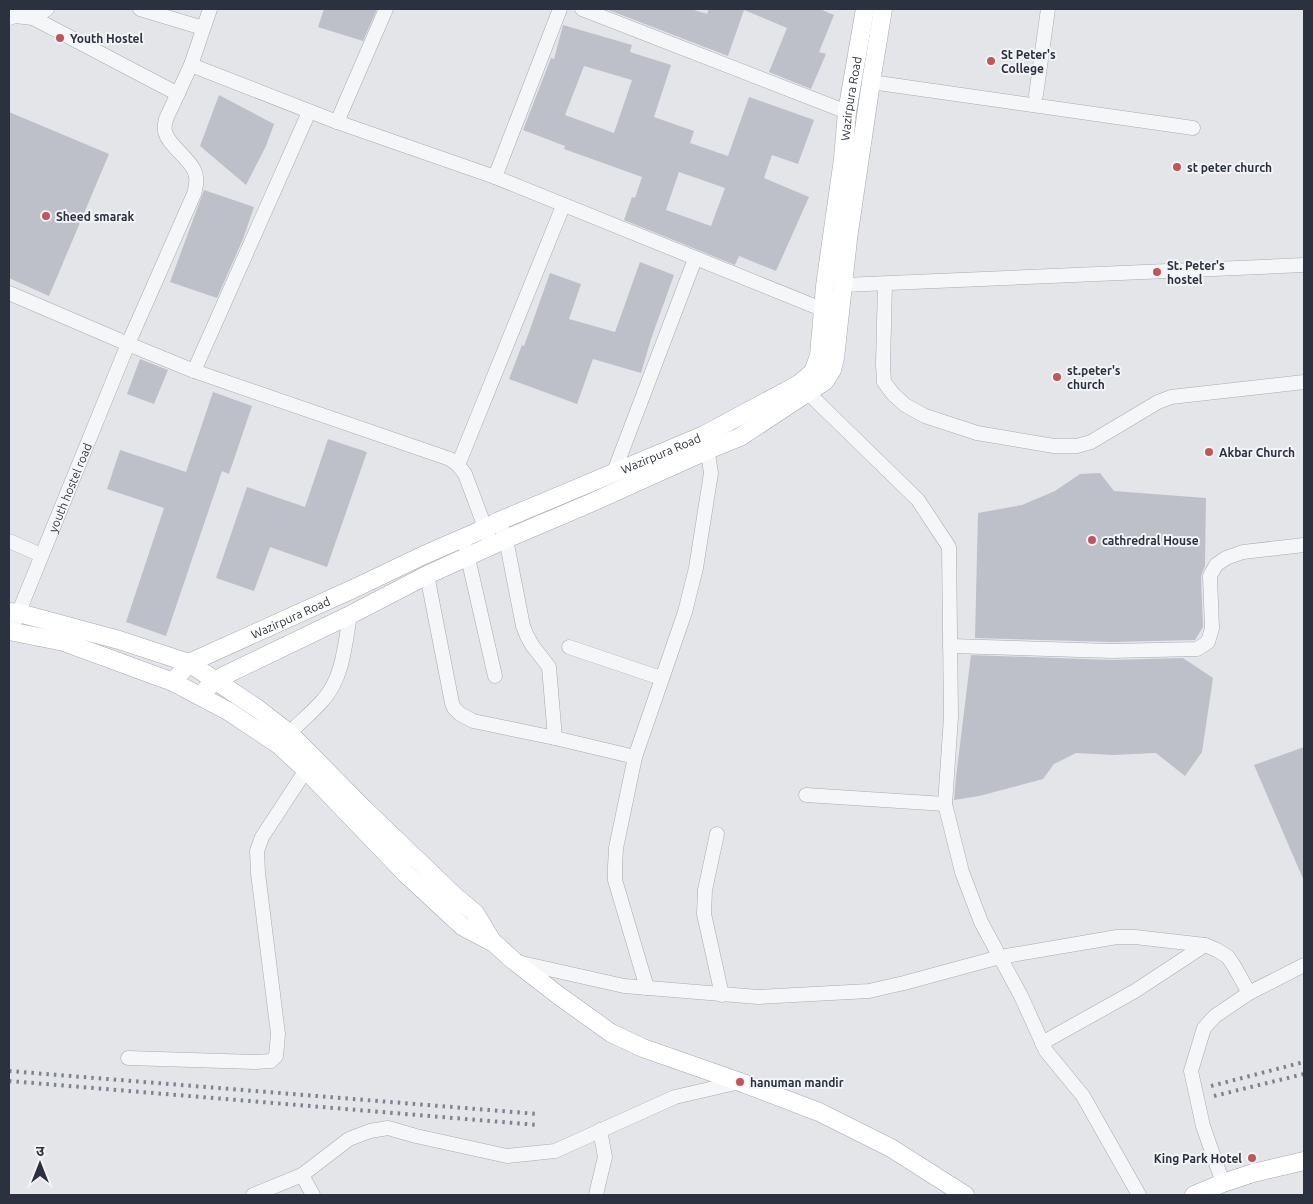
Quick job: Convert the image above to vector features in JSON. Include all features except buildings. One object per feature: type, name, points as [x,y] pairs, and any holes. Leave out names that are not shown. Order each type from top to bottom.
[{"type":"main road","name":"Wazirpura Road","points":[[803,389],[813,372],[819,356],[825,286],[843,159],[847,112],[866,9]]},
{"type":"main road","name":"Wazirpura Road","points":[[200,696],[215,680],[350,615],[427,575],[586,505],[803,389],[826,381],[832,370],[850,230],[883,9]]},
{"type":"main road","name":"Wazirpura Road","points":[[173,682],[188,663],[492,524],[614,472],[706,442]]},
{"type":"main road","points":[[14,612],[118,640],[188,663],[258,708],[284,739],[306,770],[406,874],[462,926],[494,943],[558,995],[611,1033],[643,1048],[819,1112],[891,1148],[965,1195]]},
{"type":"main road","points":[[10,631],[64,642],[173,682],[284,739],[363,808],[474,913],[494,943]]},
{"type":"main road","points":[[1194,1195],[1253,1173],[1304,1161]]},
{"type":"street","points":[[16,9],[178,94],[191,65],[210,9]]},
{"type":"street","points":[[9,18],[15,16],[33,18],[47,9]]},
{"type":"street","points":[[140,9],[203,28]]},
{"type":"street","points":[[337,122],[386,9]]},
{"type":"street","points":[[495,177],[560,9]]},
{"type":"street","points":[[582,9],[603,12],[847,112]]},
{"type":"street","points":[[1036,95],[1048,9]]},
{"type":"street","points":[[191,65],[337,122],[495,177],[824,310]]},
{"type":"street","points":[[871,82],[1194,128]]},
{"type":"street","name":"youth hostel road","points":[[10,631],[14,612],[42,555],[128,344],[194,194],[196,182],[194,170],[165,133],[164,127],[178,94]]},
{"type":"street","points":[[194,371],[310,112]]},
{"type":"street","points":[[458,465],[564,206]]},
{"type":"street","points":[[614,472],[695,259]]},
{"type":"street","points":[[843,286],[1304,266]]},
{"type":"street","points":[[884,284],[884,382],[905,405],[926,416],[977,433],[1054,446],[1077,446],[1091,442],[1158,402],[1171,397],[1304,382]]},
{"type":"street","points":[[9,293],[194,371],[450,459],[458,465],[465,474],[492,524],[526,636],[550,667],[554,738]]},
{"type":"street","points":[[803,389],[918,500],[949,547],[951,717],[945,804],[962,872],[981,922],[1021,996],[1046,1052],[1083,1096],[1140,1195]]},
{"type":"street","points":[[647,988],[615,880],[616,848],[635,757],[685,612],[696,568],[711,473],[706,442]]},
{"type":"street","points":[[464,538],[495,676]]},
{"type":"street","points":[[9,541],[42,555]]},
{"type":"street","points":[[950,646],[1112,651],[1198,650],[1208,642],[1212,628],[1210,576],[1216,565],[1226,558],[1243,552],[1304,545]]},
{"type":"street","points":[[427,575],[454,708],[460,714],[473,721],[635,757]]},
{"type":"street","points":[[284,739],[324,700],[335,682],[339,672],[350,615]]},
{"type":"street","points":[[569,647],[662,678]]},
{"type":"street","points":[[128,1058],[255,1062],[271,1061],[276,1056],[278,1034],[258,873],[257,851],[262,837],[306,770]]},
{"type":"street","points":[[806,794],[945,804]]},
{"type":"street","points":[[718,834],[705,890],[704,914],[722,995]]},
{"type":"street","points":[[514,961],[624,986],[758,997],[869,990],[904,983],[1000,957],[1117,937],[1135,936],[1205,944],[1228,957],[1249,993]]},
{"type":"street","points":[[1042,1043],[1135,990],[1205,944]]},
{"type":"street","points":[[1222,1183],[1203,1126],[1191,1071],[1204,1028],[1215,1016],[1249,993],[1304,965]]},
{"type":"street","points":[[253,1195],[302,1175],[349,1139],[370,1131],[388,1128],[507,1156],[555,1151],[675,1097],[740,1082]]},
{"type":"street","points":[[596,1195],[606,1157],[600,1130]]},
{"type":"street","points":[[302,1175],[313,1195]]},
{"type":"railway","points":[[1211,1086],[1304,1062]]},
{"type":"railway","points":[[9,1071],[538,1114]]},
{"type":"railway","points":[[1214,1096],[1304,1074]]},
{"type":"railway","points":[[9,1081],[538,1125]]},
{"type":"place","name":"Youth Hostel","points":[[60,38]]},
{"type":"place","name":"St Peter's College","points":[[991,61]]},
{"type":"place","name":"st peter church","points":[[1177,167]]},
{"type":"place","name":"Sheed smarak","points":[[46,216]]},
{"type":"place","name":"St. Peter's hostel","points":[[1157,272]]},
{"type":"place","name":"st.peter's church","points":[[1057,377]]},
{"type":"place","name":"Akbar Church","points":[[1209,452]]},
{"type":"place","name":"cathredral House","points":[[1092,540]]},
{"type":"place","name":"hanuman mandir","points":[[740,1082]]},
{"type":"place","name":"King Park Hotel","points":[[1252,1158]]}]
